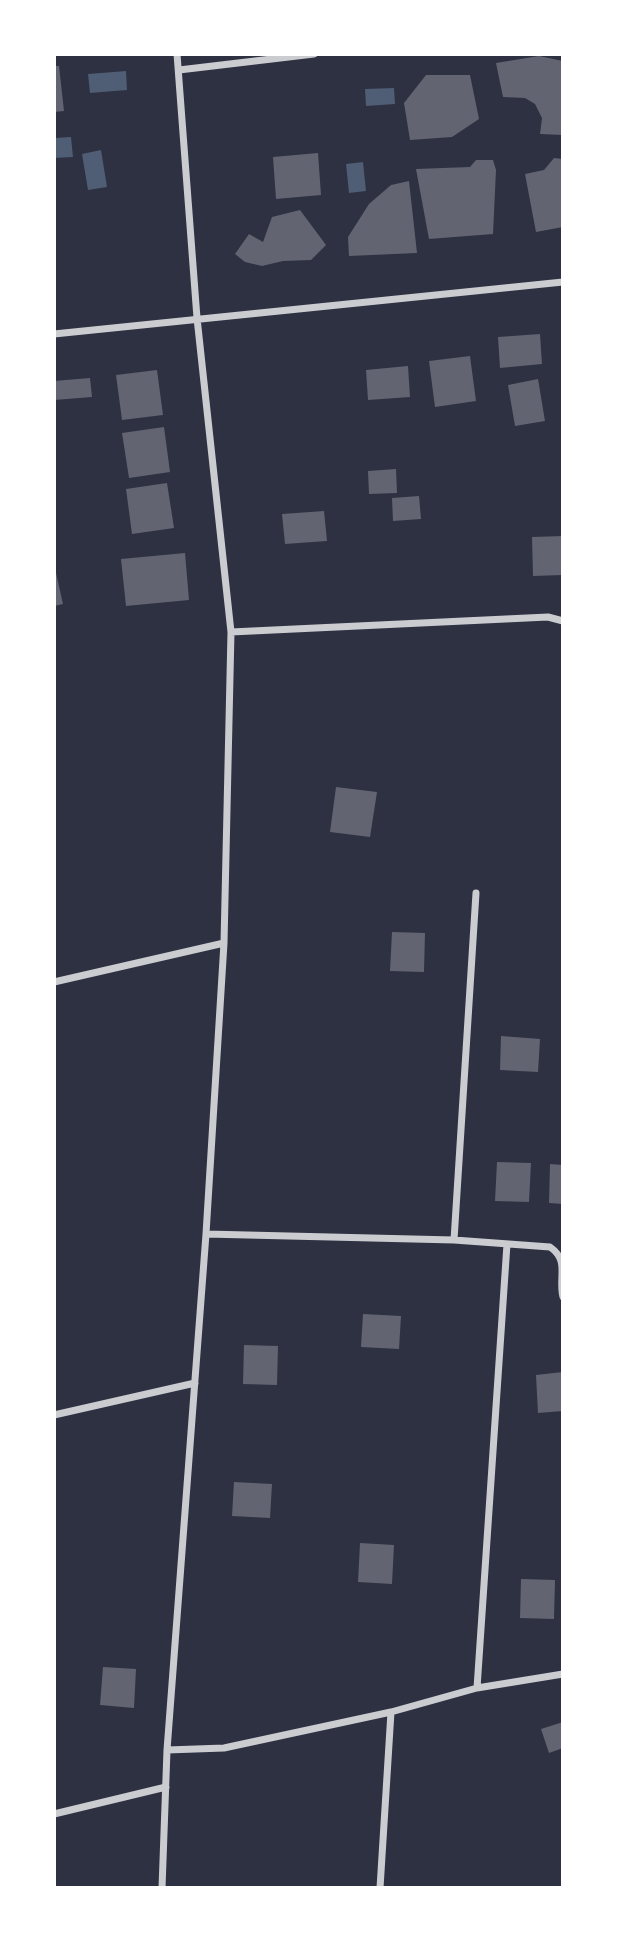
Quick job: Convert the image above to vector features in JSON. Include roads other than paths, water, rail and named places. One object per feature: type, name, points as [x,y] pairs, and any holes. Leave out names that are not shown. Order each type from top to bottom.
[{"type":"street","points":[[162,1888],[167,1750],[206,1234],[224,943],[231,632],[197,318],[177,54]]},
{"type":"street","points":[[179,70],[314,54]]},
{"type":"street","points":[[54,334],[563,282]]},
{"type":"street","points":[[231,632],[548,617],[563,621]]},
{"type":"street","points":[[454,1240],[476,893]]},
{"type":"street","points":[[54,982],[224,943]]},
{"type":"street","points":[[206,1234],[454,1240],[550,1247],[559,1254],[562,1264],[563,1297]]},
{"type":"street","points":[[477,1688],[507,1244]]},
{"type":"street","points":[[54,1415],[195,1383]]},
{"type":"street","points":[[167,1750],[224,1748],[391,1712],[477,1688],[563,1674]]},
{"type":"street","points":[[380,1888],[391,1712]]},
{"type":"street","points":[[54,1814],[166,1787]]},
{"type":"water","points":[[126,71],[127,90],[90,93],[88,74]]},
{"type":"water","points":[[394,88],[395,104],[366,106],[365,89]]},
{"type":"water","points":[[71,137],[73,157],[54,158],[54,138]]},
{"type":"water","points":[[101,150],[107,187],[88,190],[82,154]]},
{"type":"water","points":[[363,162],[366,191],[349,193],[346,164]]}]
